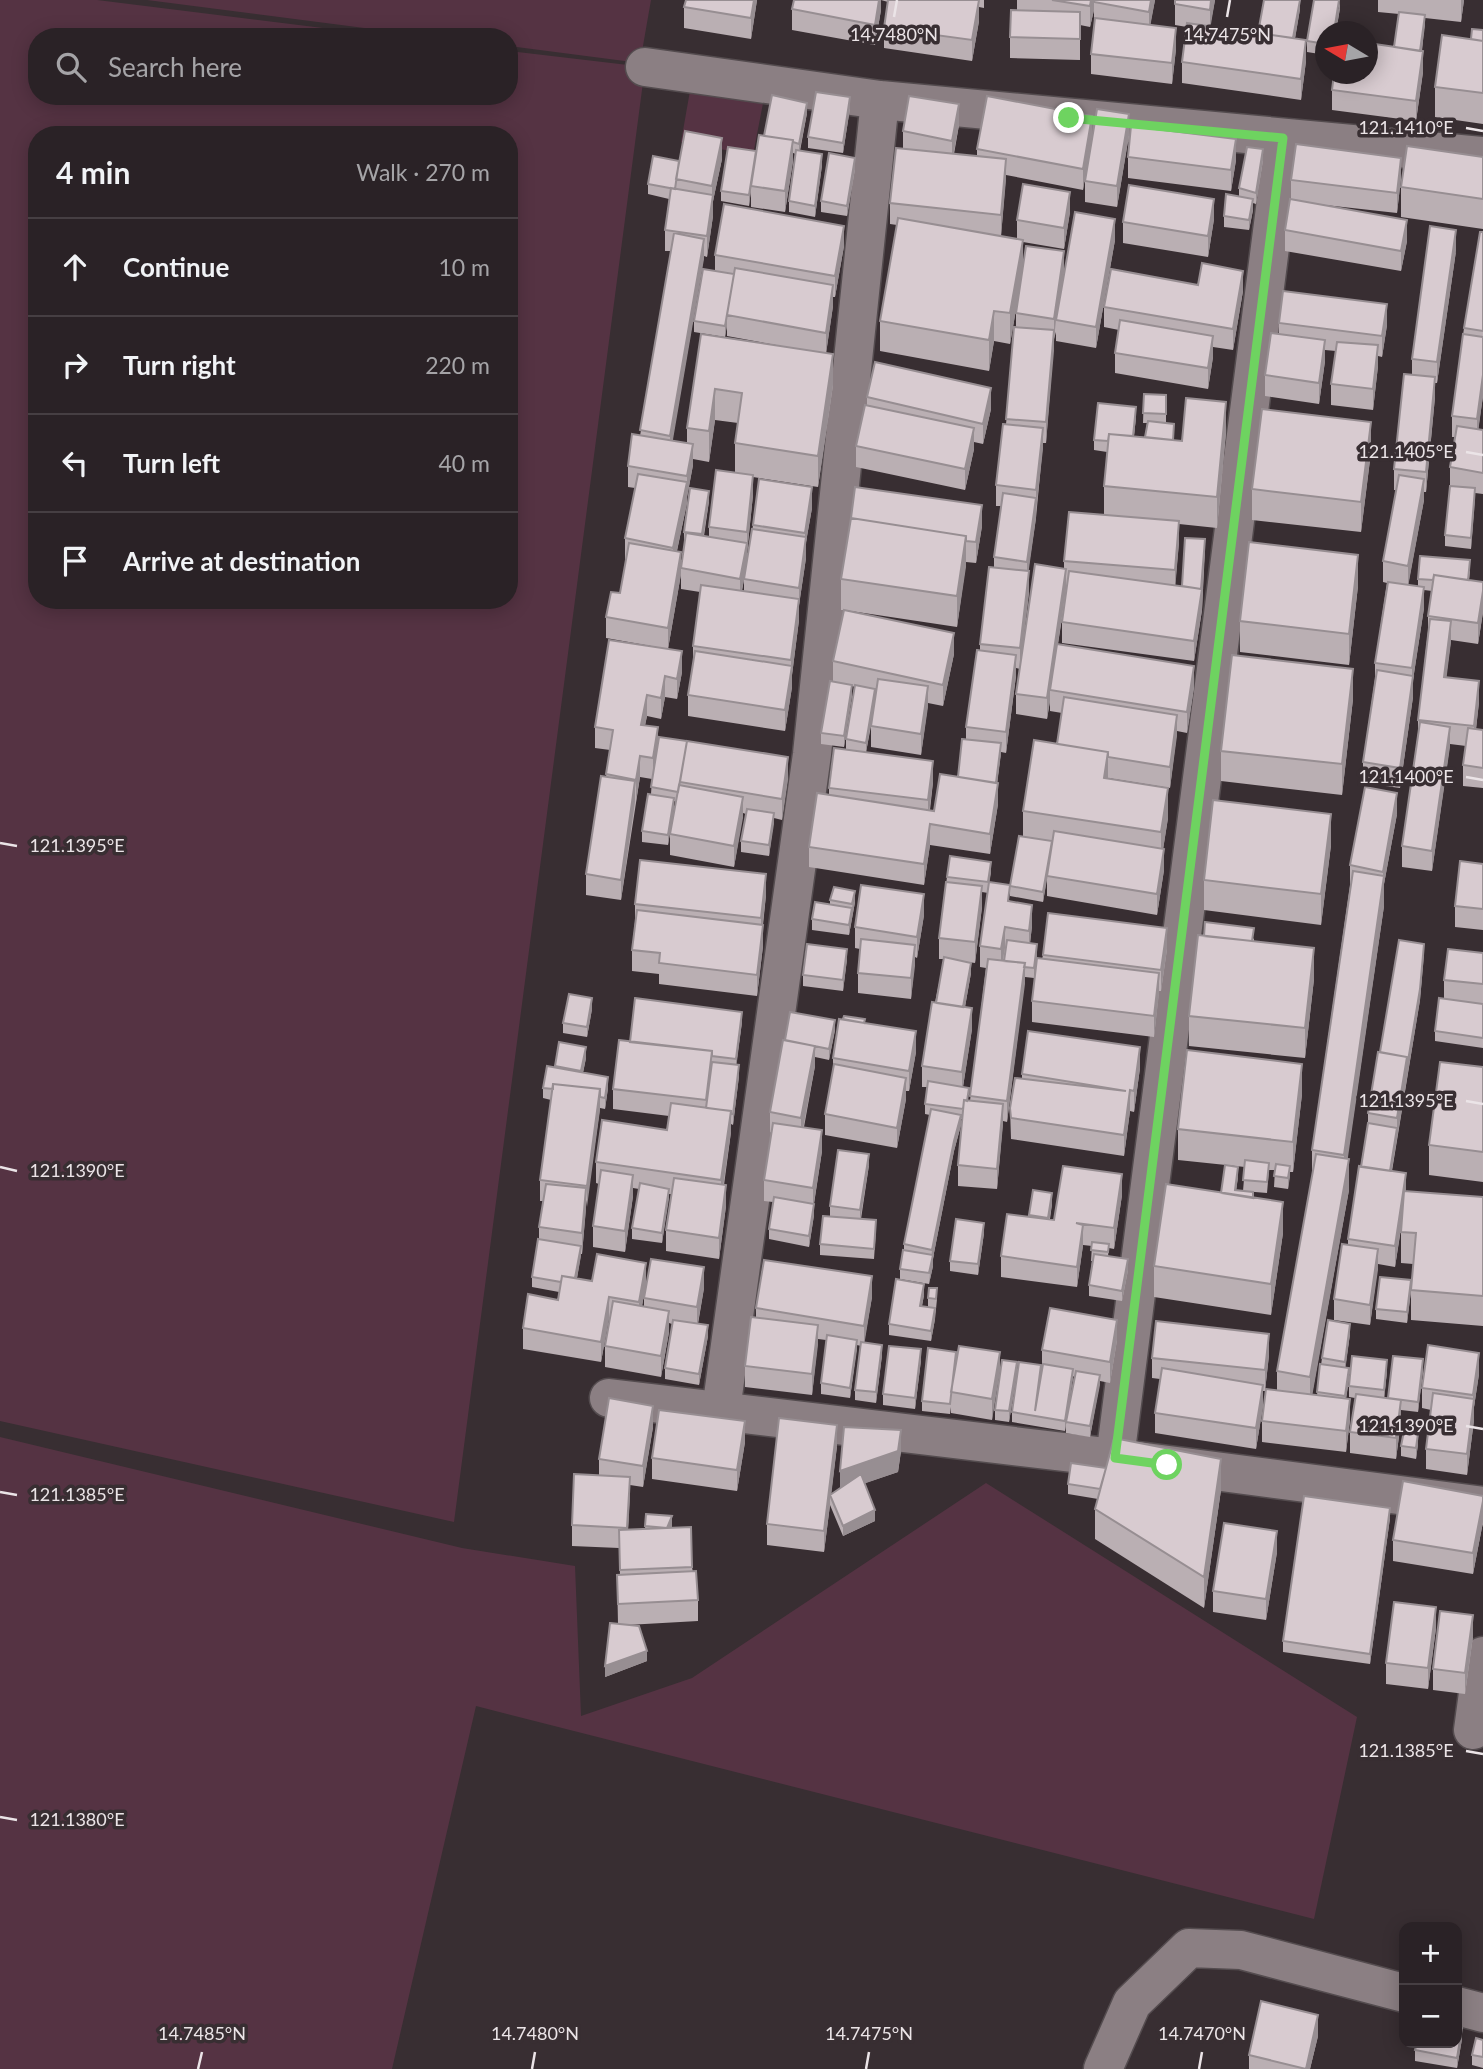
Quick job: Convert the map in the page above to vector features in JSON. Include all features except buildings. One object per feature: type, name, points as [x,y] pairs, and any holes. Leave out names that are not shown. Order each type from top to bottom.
[{"type":"street","points":[[645,67],[880,100],[1483,156]]},
{"type":"street","points":[[721,1409],[812,754],[880,100]]},
{"type":"street","points":[[1115,1458],[1283,138]]},
{"type":"street","points":[[609,1398],[721,1409],[1483,1506]]},
{"type":"street","points":[[1473,1730],[1483,1656]]},
{"type":"street","points":[[1103,2069],[1132,2003],[1188,1948],[1241,1950],[1399,1992]]},
{"type":"street","points":[[1462,2007],[1483,2013]]},
{"type":"shaded area","points":[[0,0],[97,0],[323,28],[28,28],[28,105],[518,105],[518,52],[645,67],[454,1522],[0,1421]]},
{"type":"shaded area","points":[[147,0],[651,0],[640,63],[518,47],[518,28],[364,28]]},
{"type":"shaded area","points":[[691,85],[764,98],[753,155],[681,142]]},
{"type":"shaded area","points":[[0,1437],[462,1548],[575,1566],[581,1716],[692,1678],[986,1483],[1357,1717],[1314,1919],[476,1706],[392,2069],[0,2069]]},
{"type":"route","points":[[1069,118],[1283,138],[1115,1458],[1167,1465]]}]
